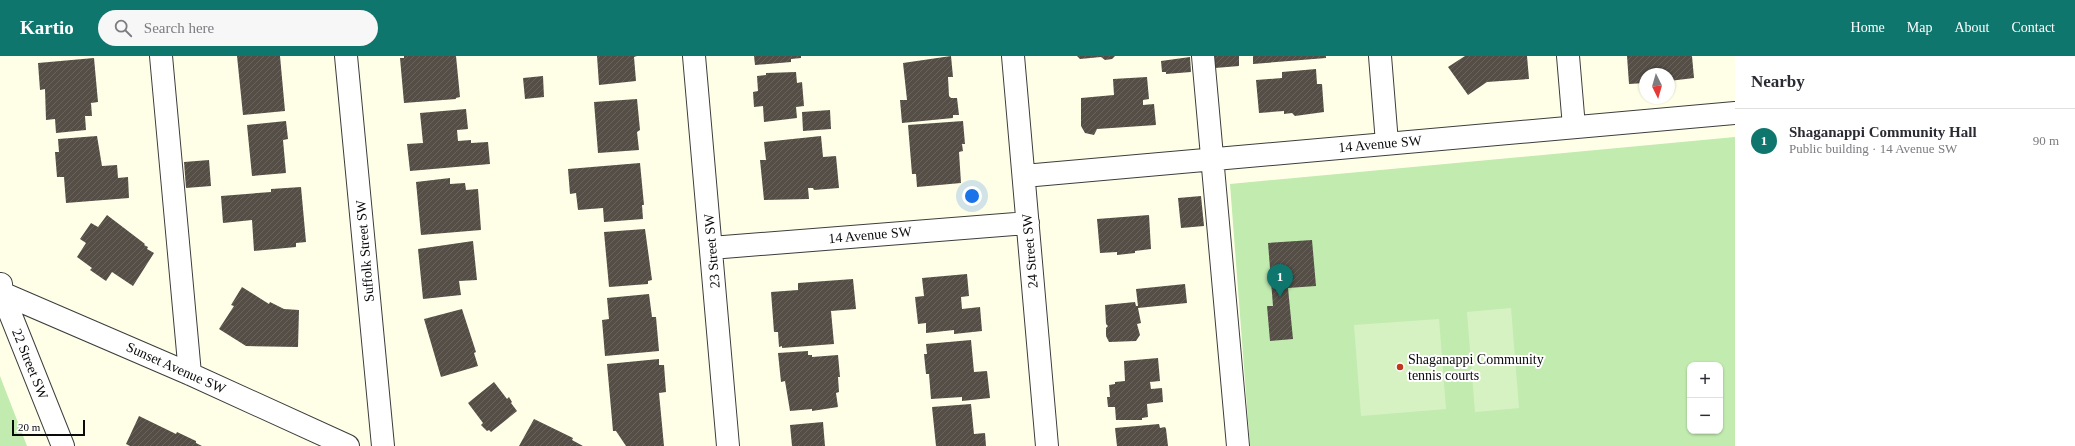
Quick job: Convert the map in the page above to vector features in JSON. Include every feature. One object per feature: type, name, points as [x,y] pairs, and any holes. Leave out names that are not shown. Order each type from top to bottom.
[{"type":"street","points":[[161,56],[190,374]]},
{"type":"street","name":"Suffolk Street SW","points":[[346,56],[383,446]]},
{"type":"street","name":"23 Street SW","points":[[694,56],[728,446]]},
{"type":"street","name":"24 Street SW","points":[[1013,56],[1047,446]]},
{"type":"street","points":[[1203,56],[1238,446]]},
{"type":"street","points":[[1380,56],[1387,144]]},
{"type":"street","points":[[1568,56],[1574,127]]},
{"type":"street","name":"14 Avenue SW","points":[[1024,176],[1735,113]]},
{"type":"street","name":"14 Avenue SW","points":[[711,248],[1028,223]]},
{"type":"street","name":"Sunset Avenue SW","points":[[1,287],[348,446]]},
{"type":"street","name":"22 Street SW","points":[[1,287],[63,446]]},
{"type":"green space","points":[[1735,137],[1735,446],[1250,446],[1230,184]]},
{"type":"green space","points":[[1511,308],[1519,408],[1475,412],[1467,312]]},
{"type":"green space","name":"Shaganappi Community tennis courts","points":[[1439,319],[1446,409],[1361,416],[1354,325]]},
{"type":"green space","points":[[0,376],[27,446],[0,446]]},
{"type":"building","points":[[237,56],[280,56],[285,111],[243,115]]},
{"type":"building","points":[[404,56],[456,56],[460,97],[456,99],[404,103],[400,58],[404,58]]},
{"type":"building","points":[[597,56],[637,56],[634,57],[636,81],[599,85]]},
{"type":"building","points":[[754,56],[801,56],[801,58],[791,59],[791,62],[755,65]]},
{"type":"building","points":[[951,56],[953,77],[948,77],[949,96],[951,98],[957,98],[959,115],[953,115],[953,118],[902,123],[900,100],[907,100],[903,63]]},
{"type":"building","points":[[1077,56],[1115,56],[1112,59],[1105,60],[1101,57],[1080,59]]},
{"type":"building","points":[[1214,56],[1239,56],[1239,66],[1215,68]]},
{"type":"building","points":[[1253,56],[1326,56],[1326,58],[1253,64]]},
{"type":"building","points":[[1465,56],[1527,56],[1529,79],[1487,82],[1468,95],[1448,67]]},
{"type":"building","points":[[1627,56],[1692,56],[1694,78],[1675,80],[1675,68],[1639,68],[1639,83],[1629,84]]},
{"type":"building","points":[[1190,57],[1191,72],[1166,74],[1166,72],[1162,72],[1161,61]]},
{"type":"building","points":[[94,58],[98,102],[91,103],[92,116],[85,116],[86,130],[56,133],[55,119],[46,120],[45,89],[40,90],[38,63]]},
{"type":"building","points":[[1316,69],[1317,84],[1322,84],[1324,112],[1295,116],[1292,113],[1284,114],[1284,111],[1259,113],[1256,80],[1282,78],[1282,72]]},
{"type":"building","points":[[796,72],[797,83],[802,82],[804,106],[796,107],[797,118],[764,122],[763,106],[754,107],[753,92],[758,91],[757,76],[766,75],[766,73]]},
{"type":"building","points":[[543,76],[544,97],[525,99],[523,78]]},
{"type":"building","points":[[1147,77],[1149,99],[1143,100],[1143,105],[1154,104],[1156,125],[1097,129],[1094,135],[1085,133],[1081,126],[1081,98],[1114,95],[1113,79]]},
{"type":"building","points":[[637,99],[640,130],[637,132],[639,150],[598,153],[594,102]]},
{"type":"building","points":[[466,109],[468,129],[457,130],[458,141],[471,140],[471,143],[488,142],[490,164],[410,171],[407,144],[423,143],[420,113]]},
{"type":"building","points":[[830,110],[831,129],[803,131],[802,112]]},
{"type":"building","points":[[286,121],[288,139],[283,140],[286,173],[252,176],[247,125]]},
{"type":"building","points":[[963,121],[965,144],[962,144],[963,151],[959,152],[961,183],[917,187],[916,174],[912,174],[908,125]]},
{"type":"building","points":[[97,136],[102,166],[117,165],[118,178],[128,177],[129,198],[66,203],[64,177],[57,177],[55,152],[59,152],[58,139]]},
{"type":"building","points":[[821,136],[823,157],[836,156],[839,188],[814,190],[813,188],[808,188],[809,199],[764,200],[760,160],[766,160],[764,142]]},
{"type":"building","points":[[209,160],[211,186],[186,188],[184,162]]},
{"type":"building","points":[[640,163],[644,205],[642,205],[643,219],[604,222],[603,208],[578,210],[576,193],[570,194],[568,169]]},
{"type":"building","points":[[450,178],[450,184],[465,183],[466,190],[478,189],[481,230],[421,235],[416,182]]},
{"type":"building","points":[[301,187],[306,242],[296,243],[296,247],[254,251],[252,220],[223,223],[221,196],[271,192],[271,189]]},
{"type":"building","points":[[1201,196],[1204,226],[1181,228],[1178,198]]},
{"type":"building","points":[[107,215],[145,244],[144,245],[148,247],[147,249],[154,253],[133,286],[112,272],[106,281],[90,270],[92,268],[77,257],[86,243],[80,239],[91,223],[98,227]]},
{"type":"building","points":[[1149,215],[1151,249],[1117,255],[1117,252],[1100,253],[1097,219]]},
{"type":"building","points":[[645,229],[652,280],[648,281],[648,284],[609,287],[604,232]]},
{"type":"building","points":[[1312,240],[1316,286],[1288,288],[1293,339],[1270,341],[1267,306],[1273,306],[1268,243]]},
{"type":"building","points":[[473,241],[477,280],[459,281],[461,295],[423,299],[418,249]]},
{"type":"building","points":[[967,274],[969,296],[961,297],[962,309],[980,307],[982,331],[954,334],[954,330],[926,333],[926,323],[918,324],[915,297],[924,296],[922,278]]},
{"type":"building","points":[[853,279],[856,309],[831,311],[834,344],[779,347],[778,332],[774,332],[771,292],[798,290],[798,283]]},
{"type":"building","points":[[1185,284],[1187,303],[1138,308],[1141,323],[1137,324],[1140,335],[1136,341],[1109,342],[1106,336],[1106,328],[1108,326],[1106,324],[1105,305],[1135,302],[1136,306],[1138,306],[1136,289]]},
{"type":"building","points":[[242,287],[269,304],[270,302],[284,309],[299,310],[298,347],[246,346],[219,329],[234,306],[231,305]]},
{"type":"building","points":[[649,294],[652,317],[656,317],[659,351],[605,356],[602,320],[609,319],[607,298]]},
{"type":"building","points":[[462,309],[476,352],[474,353],[478,366],[441,377],[424,319]]},
{"type":"building","points":[[971,340],[974,372],[987,371],[990,398],[962,401],[962,397],[931,399],[929,374],[926,374],[924,354],[927,354],[926,344]]},
{"type":"building","points":[[808,351],[808,355],[812,355],[812,357],[838,355],[840,377],[838,377],[839,392],[836,393],[838,407],[812,411],[812,409],[790,411],[785,381],[781,382],[778,353]]},
{"type":"building","points":[[1158,358],[1160,381],[1150,382],[1151,389],[1162,388],[1163,402],[1147,404],[1148,417],[1142,418],[1142,420],[1116,420],[1115,407],[1108,407],[1107,397],[1110,397],[1109,385],[1115,384],[1115,382],[1125,381],[1124,361]]},
{"type":"building","points":[[659,359],[659,365],[664,365],[666,392],[659,393],[664,446],[626,446],[616,431],[613,431],[607,364]]},
{"type":"building","points":[[494,382],[507,399],[509,397],[512,402],[511,403],[517,411],[491,432],[489,430],[487,431],[481,425],[483,423],[468,403]]},
{"type":"building","points":[[971,404],[974,434],[985,433],[986,446],[936,446],[932,407]]},
{"type":"building","points":[[139,416],[176,434],[177,432],[196,441],[196,443],[202,446],[130,446],[126,444]]},
{"type":"building","points":[[534,419],[573,438],[572,440],[583,446],[519,446]]},
{"type":"building","points":[[823,422],[825,446],[792,446],[790,425]]},
{"type":"building","points":[[1159,424],[1160,428],[1165,427],[1166,429],[1168,446],[1117,446],[1115,428]]},
{"type":"place","name":"Shaganappi Community Hall","points":[[1280,297]]},
{"type":"place","name":"Shaganappi Community tennis courts","points":[[1400,367]]}]
